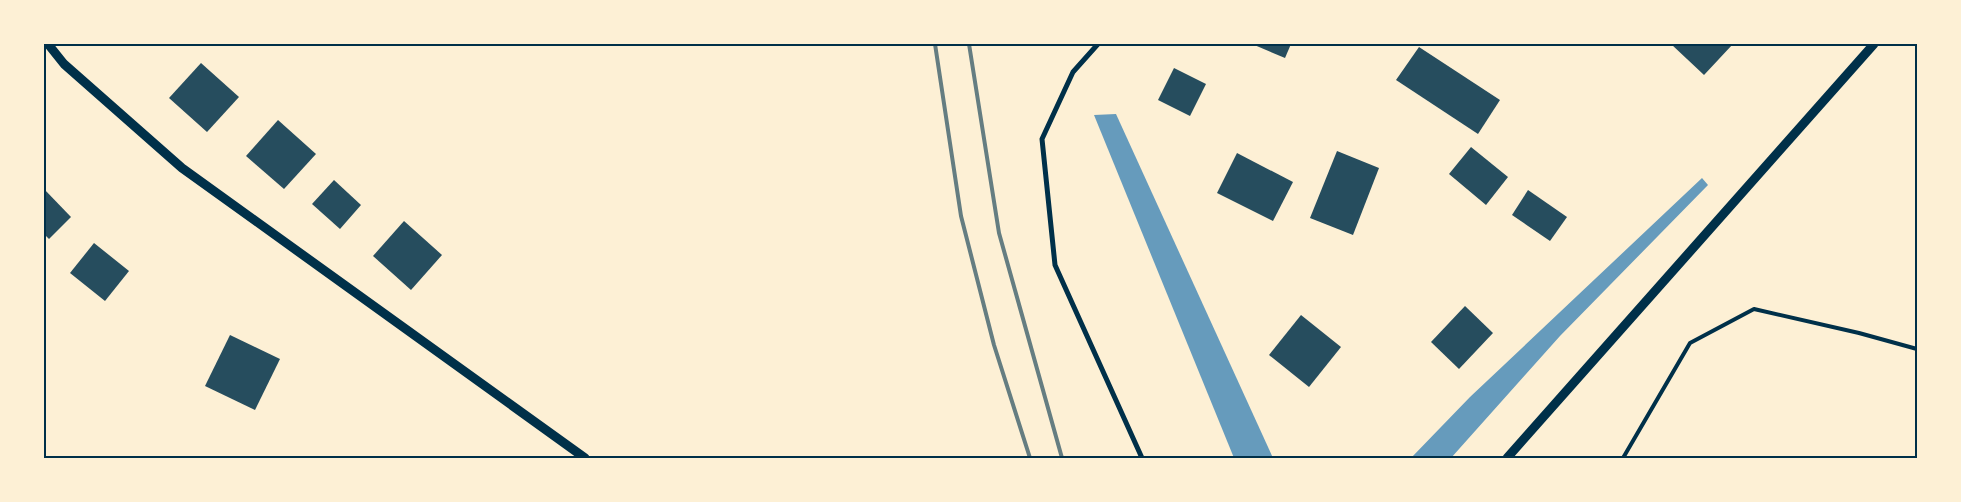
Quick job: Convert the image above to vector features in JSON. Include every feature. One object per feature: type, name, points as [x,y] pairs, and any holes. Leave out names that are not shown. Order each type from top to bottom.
[{"type":"street","points":[[48,44],[64,64],[182,168],[586,458]]},
{"type":"street","points":[[1098,44],[1073,72],[1042,139],[1055,264],[1142,458]]},
{"type":"street","points":[[1506,458],[1874,44]]},
{"type":"lane","points":[[1623,458],[1690,343],[1754,309],[1859,333],[1917,349]]},
{"type":"water","points":[[1116,114],[1273,458],[1234,458],[1094,115]]},
{"type":"water","points":[[1702,178],[1708,185],[1560,336],[1451,458],[1411,458],[1470,397]]},
{"type":"building","points":[[1252,44],[1291,44],[1285,58]]},
{"type":"building","points":[[1671,44],[1733,44],[1704,75]]},
{"type":"building","points":[[1419,47],[1500,100],[1478,134],[1396,80]]},
{"type":"building","points":[[201,63],[239,97],[207,132],[169,98]]},
{"type":"building","points":[[1174,68],[1206,84],[1190,116],[1158,100]]},
{"type":"building","points":[[278,120],[316,154],[284,189],[246,156]]},
{"type":"building","points":[[1471,147],[1508,177],[1486,205],[1449,174]]},
{"type":"building","points":[[1337,151],[1379,168],[1353,235],[1310,218]]},
{"type":"building","points":[[1237,153],[1293,182],[1273,221],[1217,193]]},
{"type":"building","points":[[334,180],[361,205],[340,229],[312,204]]},
{"type":"building","points":[[44,189],[71,217],[49,239],[44,234]]},
{"type":"building","points":[[1528,190],[1567,217],[1550,241],[1512,215]]},
{"type":"building","points":[[404,221],[442,255],[411,290],[373,256]]},
{"type":"building","points":[[94,243],[129,271],[105,301],[70,273]]},
{"type":"building","points":[[1465,306],[1493,333],[1459,369],[1431,342]]},
{"type":"building","points":[[1301,315],[1341,347],[1309,387],[1269,355]]},
{"type":"building","points":[[230,335],[280,359],[255,410],[205,386]]},
{"type":"railway","points":[[935,44],[961,216],[994,345],[1030,458]]},
{"type":"railway","points":[[969,44],[999,233],[1062,458]]}]
